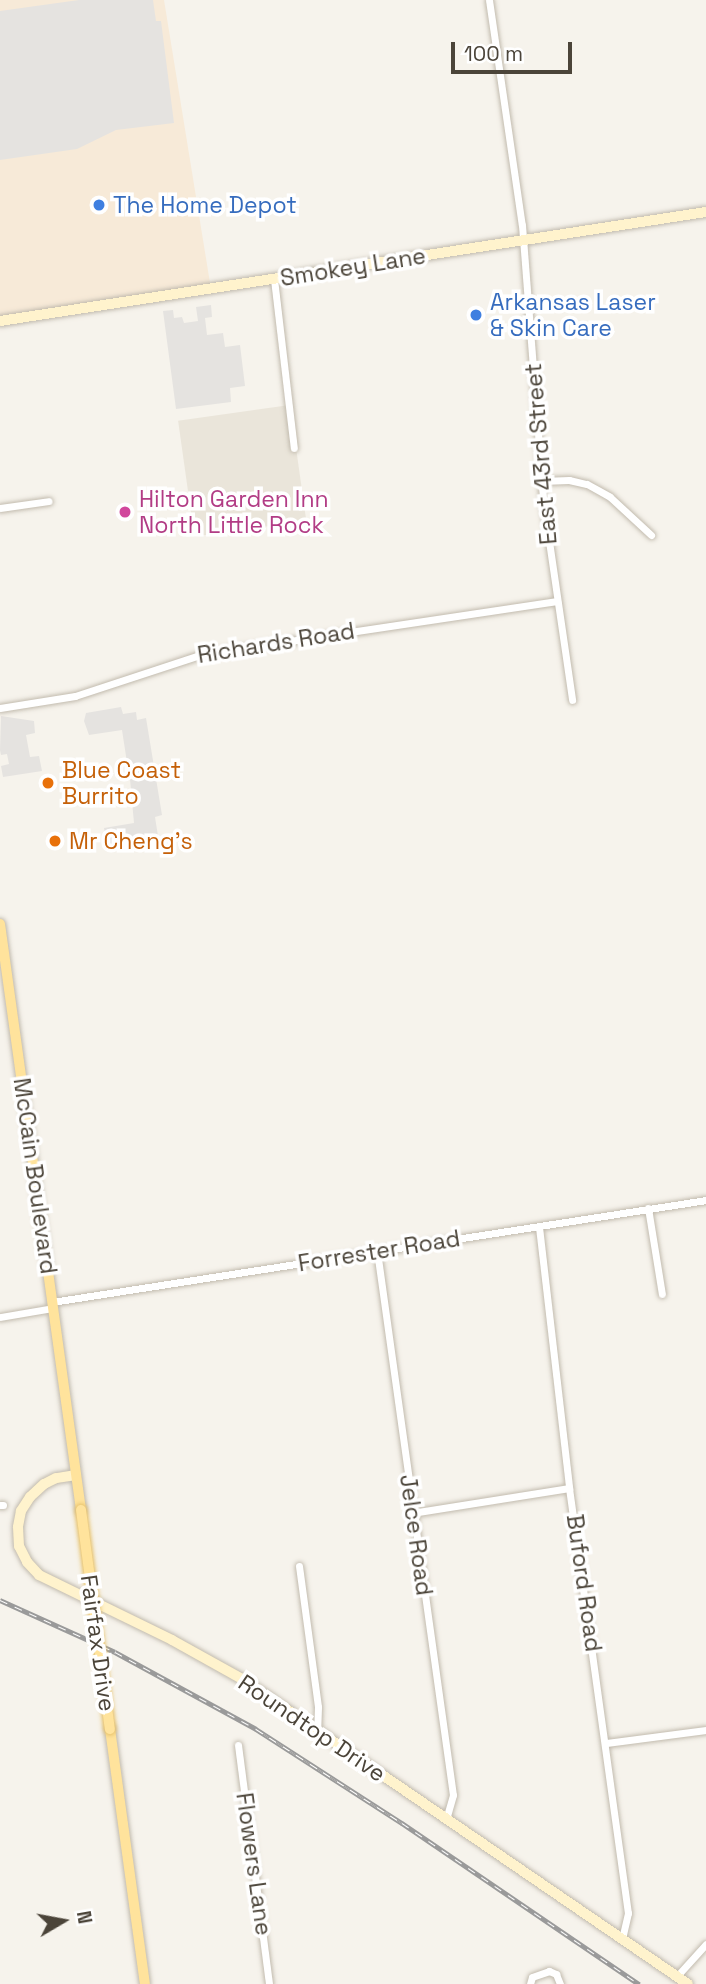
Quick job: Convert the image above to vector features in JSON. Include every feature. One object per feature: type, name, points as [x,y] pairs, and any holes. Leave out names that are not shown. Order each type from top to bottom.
[{"type":"main road","name":"McCain Boulevard","points":[[0,924],[53,1305]]},
{"type":"main road","name":"Fairfax Drive","points":[[53,1305],[145,1984]]},
{"type":"street","name":"East 43rd Street","points":[[489,0],[524,240],[541,481],[572,700]]},
{"type":"street","name":"Smokey Lane","points":[[0,321],[706,212]]},
{"type":"street","points":[[274,279],[294,448]]},
{"type":"street","points":[[541,481],[569,480],[587,484],[610,497],[650,535]]},
{"type":"street","points":[[0,508],[49,501]]},
{"type":"street","name":"Richards Road","points":[[0,708],[75,696],[202,653],[557,601]]},
{"type":"street","name":"Forrester Road","points":[[0,1317],[53,1305],[377,1251],[706,1200]]},
{"type":"street","points":[[648,1208],[662,1294]]},
{"type":"street","name":"Buford Road","points":[[539,1227],[569,1488],[628,1913],[622,1938]]},
{"type":"street","name":"Jelce Road","points":[[377,1251],[453,1795],[446,1819]]},
{"type":"street","name":"Roundtop Drive","points":[[76,1475],[56,1478],[44,1484],[30,1497],[21,1511],[19,1546],[36,1572],[242,1679],[688,1984]]},
{"type":"street","points":[[412,1513],[569,1488]]},
{"type":"street","points":[[299,1566],[317,1697],[317,1731]]},
{"type":"street","points":[[606,1743],[706,1730]]},
{"type":"street","name":"Flowers Lane","points":[[238,1745],[270,1984]]},
{"type":"street","points":[[677,1976],[706,1944]]},
{"type":"street","points":[[530,1984],[532,1978],[549,1971],[556,1973],[560,1984]]},
{"type":"shaded area","points":[[0,0],[164,0],[211,289],[0,322]]},
{"type":"shaded area","points":[[79,0],[153,0],[156,21],[161,21],[174,123],[116,130],[77,149],[0,160],[0,11]]},
{"type":"shaded area","points":[[211,305],[212,317],[205,318],[207,335],[223,333],[225,347],[240,345],[245,386],[230,388],[231,402],[176,409],[163,311],[173,310],[174,318],[182,317],[184,323],[198,321],[196,307]]},
{"type":"shaded area","points":[[290,405],[306,521],[194,537],[178,421]]},
{"type":"shaded area","points":[[121,707],[123,714],[136,712],[137,720],[146,718],[162,815],[155,817],[158,836],[107,845],[104,828],[134,823],[130,779],[134,778],[133,769],[128,769],[122,730],[89,735],[84,721],[86,713]]},
{"type":"shaded area","points":[[1,716],[34,721],[35,733],[26,735],[30,757],[39,756],[42,771],[3,777],[1,766],[9,764],[7,754],[1,755],[0,750]]},
{"type":"railway","points":[[0,1600],[115,1652],[256,1729],[402,1823],[639,1984]]},
{"type":"place","name":"The Home Depot","points":[[99,205]]},
{"type":"place","name":"Arkansas Laser & Skin Care","points":[[476,315]]},
{"type":"place","name":"Hilton Garden Inn North Little Rock","points":[[125,512]]},
{"type":"place","name":"Blue Coast Burrito","points":[[48,783]]},
{"type":"place","name":"Mr Cheng's","points":[[55,841]]}]
